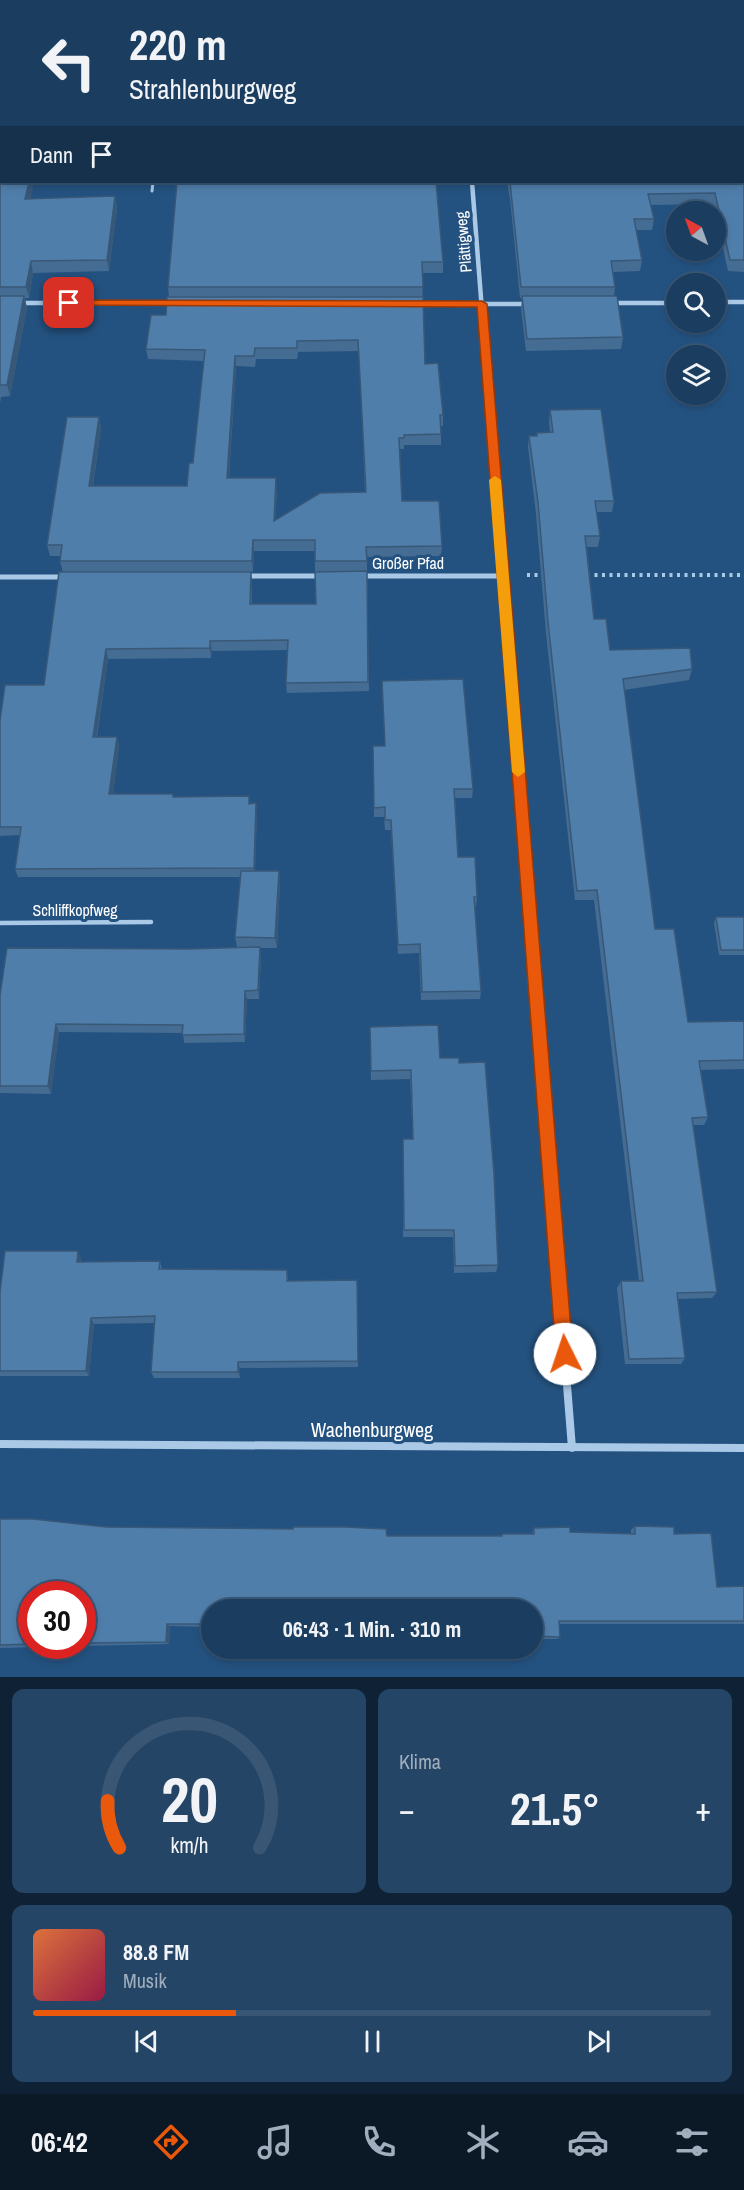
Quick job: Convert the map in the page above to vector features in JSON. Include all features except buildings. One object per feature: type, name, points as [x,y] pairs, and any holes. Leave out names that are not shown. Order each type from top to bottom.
[{"type":"street","name":"Plättigweg","points":[[472,183],[572,1448]]},
{"type":"street","points":[[726,302],[744,302]]},
{"type":"street","points":[[12,303],[176,303]]},
{"type":"street","points":[[608,303],[666,303]]},
{"type":"street","points":[[411,304],[539,304]]},
{"type":"street","points":[[0,577],[72,576]]},
{"type":"street","points":[[239,576],[335,576]]},
{"type":"street","name":"Großer Pfad","points":[[359,576],[502,576]]},
{"type":"street","name":"Wachenburgweg","points":[[0,1444],[744,1448]]},
{"type":"lane","points":[[152,191],[153,183]]},
{"type":"lane","name":"Schliffkopfweg","points":[[0,923],[151,922]]},
{"type":"path","points":[[502,576],[558,575]]},
{"type":"path","points":[[581,575],[744,575]]},
{"type":"slow traffic","points":[[495,480],[518,772]]},
{"type":"route","points":[[69,303],[482,304],[565,1354]]}]
